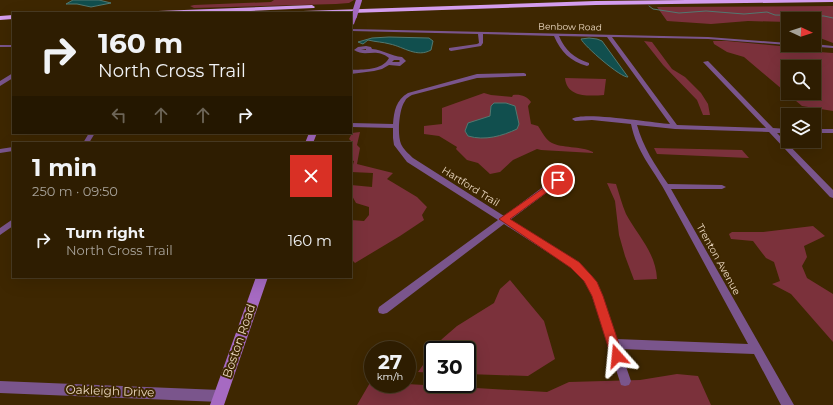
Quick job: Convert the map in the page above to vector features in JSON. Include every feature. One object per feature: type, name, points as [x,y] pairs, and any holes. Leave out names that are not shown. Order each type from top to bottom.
[{"type":"highway","points":[[187,12],[537,0]]},
{"type":"highway","points":[[332,12],[596,3],[833,0]]},
{"type":"highway","points":[[0,18],[12,17]]},
{"type":"highway","points":[[0,22],[12,22]]},
{"type":"street","points":[[352,21],[359,0]]},
{"type":"street","name":"Benbow Road","points":[[352,30],[726,39],[781,43]]},
{"type":"street","points":[[451,49],[479,45],[481,43],[480,33]]},
{"type":"street","points":[[556,35],[565,52],[576,60],[587,64]]},
{"type":"street","points":[[609,36],[675,127]]},
{"type":"street","points":[[0,46],[12,46]]},
{"type":"street","points":[[821,46],[833,47]]},
{"type":"street","points":[[353,71],[376,69],[391,61],[381,52],[370,50]]},
{"type":"street","points":[[706,62],[833,195]]},
{"type":"street","name":"Hartford Trail","points":[[524,75],[477,76],[410,94],[403,99],[400,104],[395,136],[397,143],[400,149],[410,160],[575,265],[588,278],[593,285],[597,296],[624,381]]},
{"type":"street","points":[[0,84],[12,76]]},
{"type":"street","points":[[576,119],[592,118],[634,124],[675,127],[781,130]]},
{"type":"street","name":"Trenton Avenue","points":[[634,124],[636,138],[666,186],[788,405]]},
{"type":"street","points":[[352,125],[396,126]]},
{"type":"street","points":[[821,131],[833,132]]},
{"type":"street","points":[[0,151],[12,149]]},
{"type":"street","points":[[382,310],[562,177]]},
{"type":"street","points":[[666,186],[722,187]]},
{"type":"street","points":[[0,232],[12,223]]},
{"type":"street","name":"Boston Road","points":[[218,400],[262,278]]},
{"type":"street","points":[[613,344],[756,349]]},
{"type":"street","name":"Oakleigh Drive","points":[[0,387],[218,400]]},
{"type":"shaded area","points":[[274,0],[354,0],[349,3],[336,4],[194,8],[190,6],[271,2]]},
{"type":"shaded area","points":[[833,6],[833,43],[821,38],[821,12],[781,12],[781,22],[748,21],[711,24],[667,21],[657,7]]},
{"type":"shaded area","points":[[644,41],[652,42],[672,69],[685,77],[701,93],[708,104],[710,115],[703,115],[697,100],[663,65]]},
{"type":"shaded area","points":[[713,41],[781,46],[781,52],[833,53],[833,111],[802,106],[795,100],[821,100],[821,60],[781,60],[781,88],[744,57],[727,52],[714,44]]},
{"type":"shaded area","points":[[565,78],[606,79],[604,95],[592,96],[574,92],[567,85]]},
{"type":"shaded area","points":[[484,93],[512,97],[513,95],[518,95],[525,97],[531,102],[528,106],[531,124],[538,126],[550,142],[556,145],[588,150],[593,153],[537,149],[513,160],[500,172],[490,174],[478,163],[467,160],[456,149],[457,147],[439,136],[424,134],[424,126],[442,124],[442,108]]},
{"type":"shaded area","points":[[360,132],[357,145],[360,148],[357,164],[393,173],[387,179],[417,197],[427,207],[422,215],[424,220],[355,263],[352,260],[352,220],[364,221],[369,215],[369,207],[356,203],[352,196],[352,185],[372,187],[373,173],[352,172],[354,161],[352,160],[353,143],[349,139],[352,133]]},
{"type":"shaded area","points":[[654,148],[742,150],[749,158],[657,154]]},
{"type":"shaded area","points":[[607,183],[616,184],[626,214],[650,253],[656,270],[657,279],[634,280],[619,235],[615,201]]},
{"type":"shaded area","points":[[813,226],[825,236],[804,246],[807,257],[802,266],[807,278],[833,294],[833,342],[791,294],[772,284],[780,281],[774,262],[766,258],[753,241],[731,239],[729,234],[732,232],[763,232]]},
{"type":"shaded area","points":[[510,280],[544,321],[555,359],[528,376],[476,374],[476,341],[440,341],[457,326],[494,303],[500,289]]},
{"type":"shaded area","points":[[424,364],[424,372],[418,372]]},
{"type":"shaded area","points":[[677,374],[698,376],[711,405],[357,405],[364,393],[416,393],[416,385],[424,385],[424,393],[476,393],[476,388],[547,392],[569,382],[640,380]]},
{"type":"water","points":[[73,0],[99,0],[111,3],[91,7],[77,4],[66,4]]},
{"type":"water","points":[[372,38],[429,38],[433,41],[431,50],[421,53],[410,51],[395,45],[368,40],[363,44],[358,42]]},
{"type":"water","points":[[589,38],[602,41],[628,77],[624,76],[603,61],[581,39]]},
{"type":"water","points":[[494,103],[506,103],[515,106],[519,124],[517,129],[505,134],[487,138],[468,136],[465,131],[468,123],[490,116],[491,106]]},
{"type":"waterway","points":[[649,6],[653,9],[679,13],[706,11],[744,14],[767,12],[775,15],[824,16],[833,18]]},
{"type":"route","points":[[558,180],[504,219],[575,265],[588,278],[593,285],[617,356]]}]
